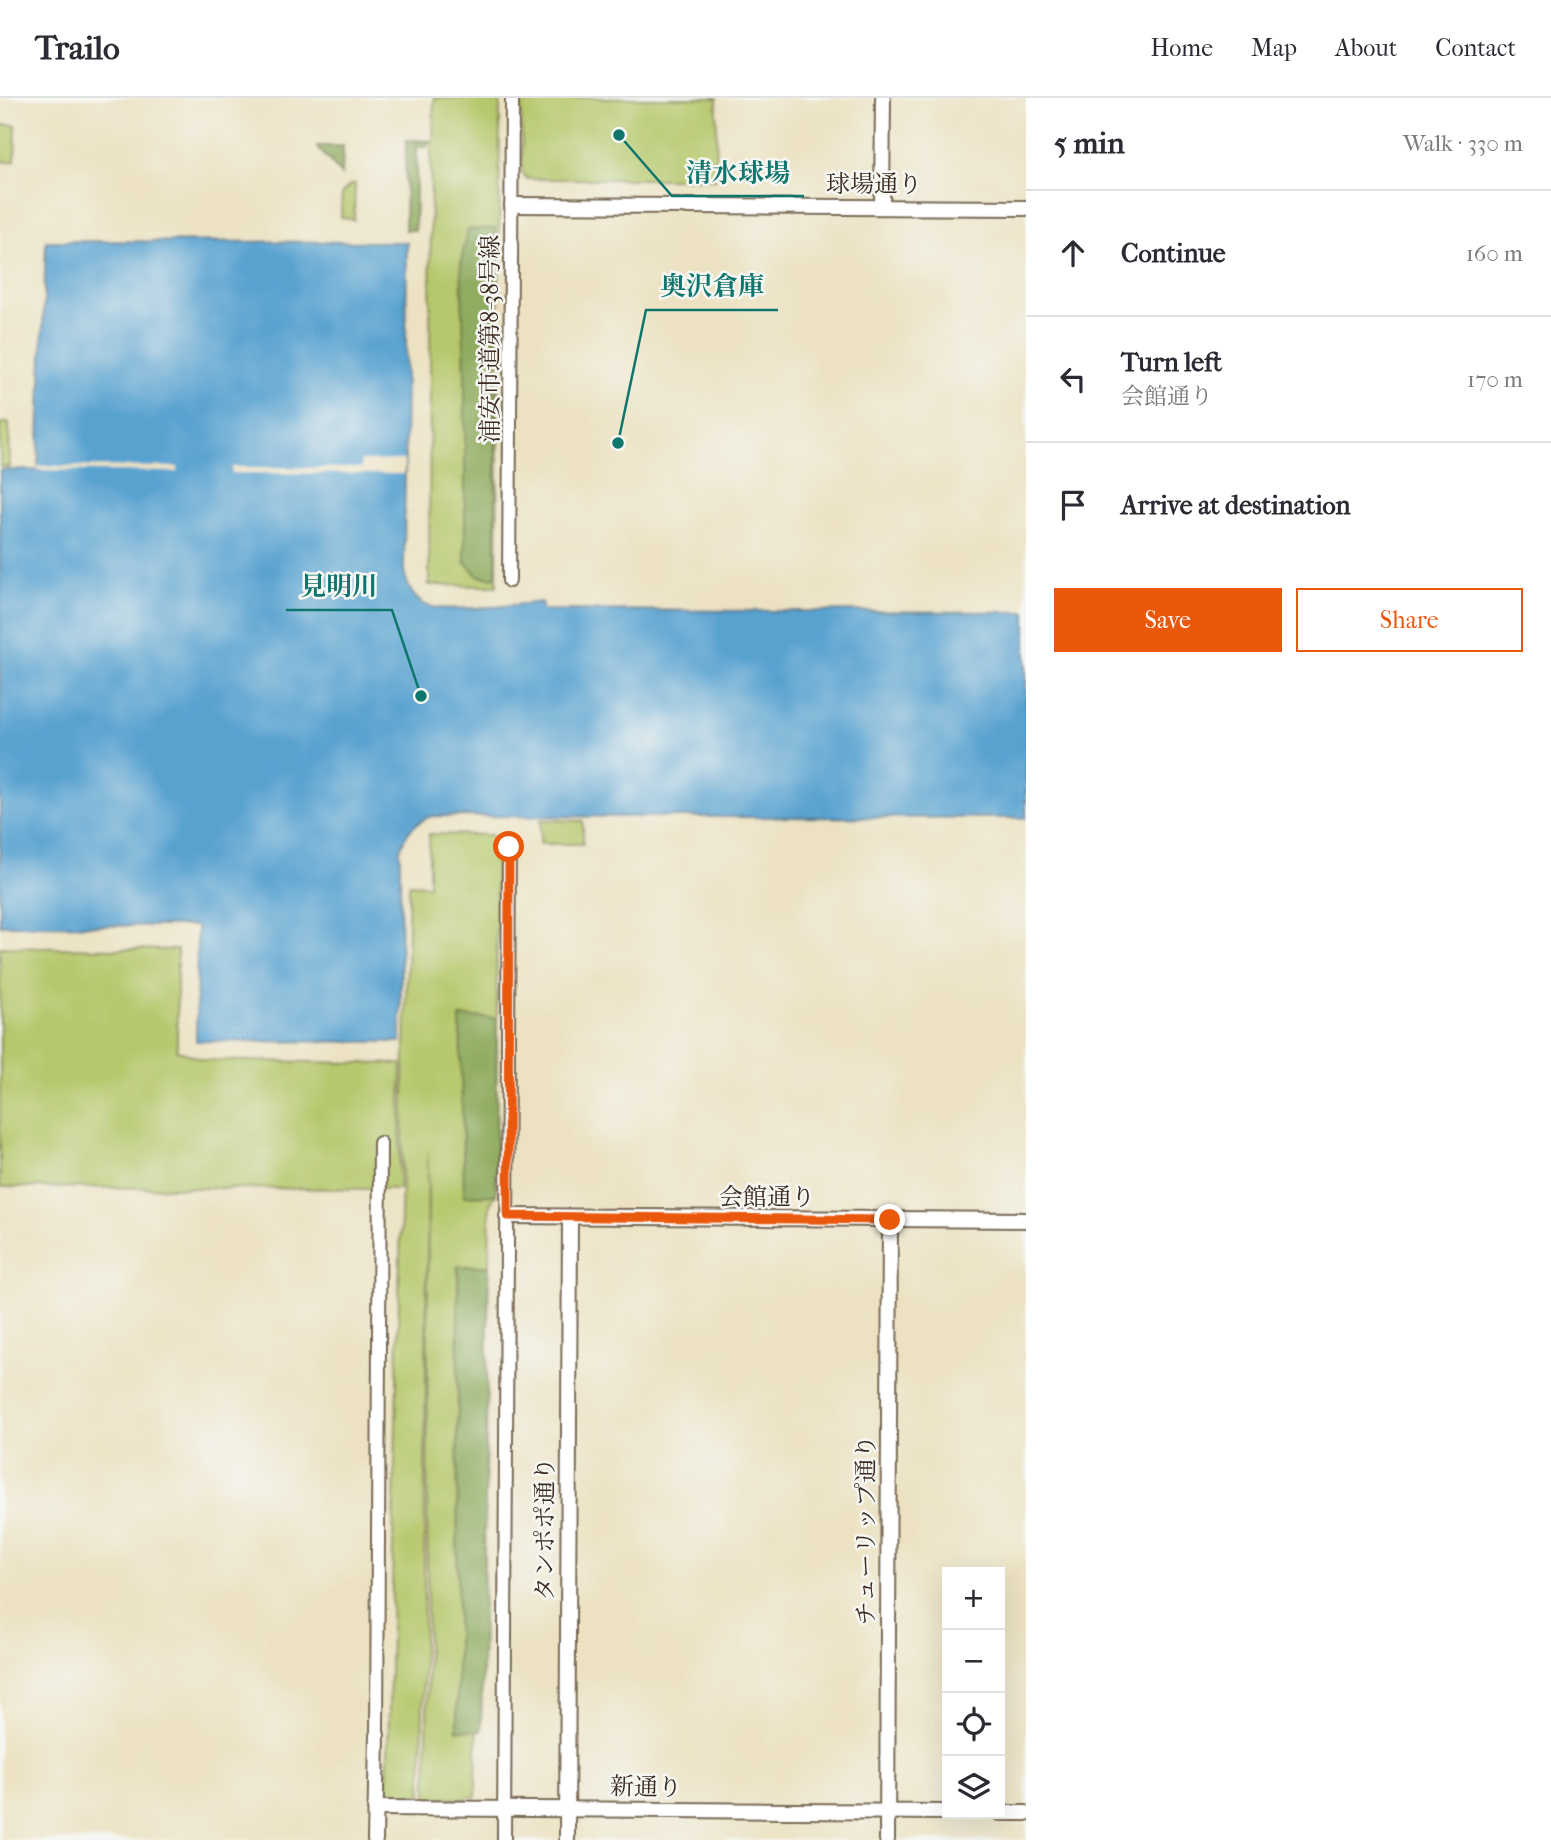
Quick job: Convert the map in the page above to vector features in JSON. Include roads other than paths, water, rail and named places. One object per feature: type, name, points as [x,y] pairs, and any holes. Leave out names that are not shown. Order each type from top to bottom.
[{"type":"street","name":"浦安市道第8-38号線","points":[[509,581],[512,98]]},
{"type":"street","points":[[882,207],[883,98]]},
{"type":"street","name":"球場通り","points":[[512,205],[1026,208]]},
{"type":"street","points":[[504,1840],[509,847]]},
{"type":"street","points":[[375,1840],[380,1143]]},
{"type":"street","name":"会館通り","points":[[508,1216],[1026,1220]]},
{"type":"street","name":"タンポポ通り","points":[[567,1840],[570,1218]]},
{"type":"street","name":"チューリップ通り","points":[[887,1840],[890,1220]]},
{"type":"street","name":"新通り","points":[[375,1808],[942,1812]]},
{"type":"street","points":[[1005,1813],[1026,1813]]},
{"type":"water","points":[[46,241],[407,242],[404,571],[410,589],[418,600],[444,608],[479,608],[542,602],[542,610],[1026,612],[1026,818],[431,816],[411,829],[400,851],[401,1042],[196,1041],[197,926],[0,925],[0,470],[38,470]]},
{"type":"place","name":"清水球場","points":[[619,135]]},
{"type":"place","name":"奥沢倉庫","points":[[618,443]]},
{"type":"place","name":"見明川","points":[[421,696]]}]
